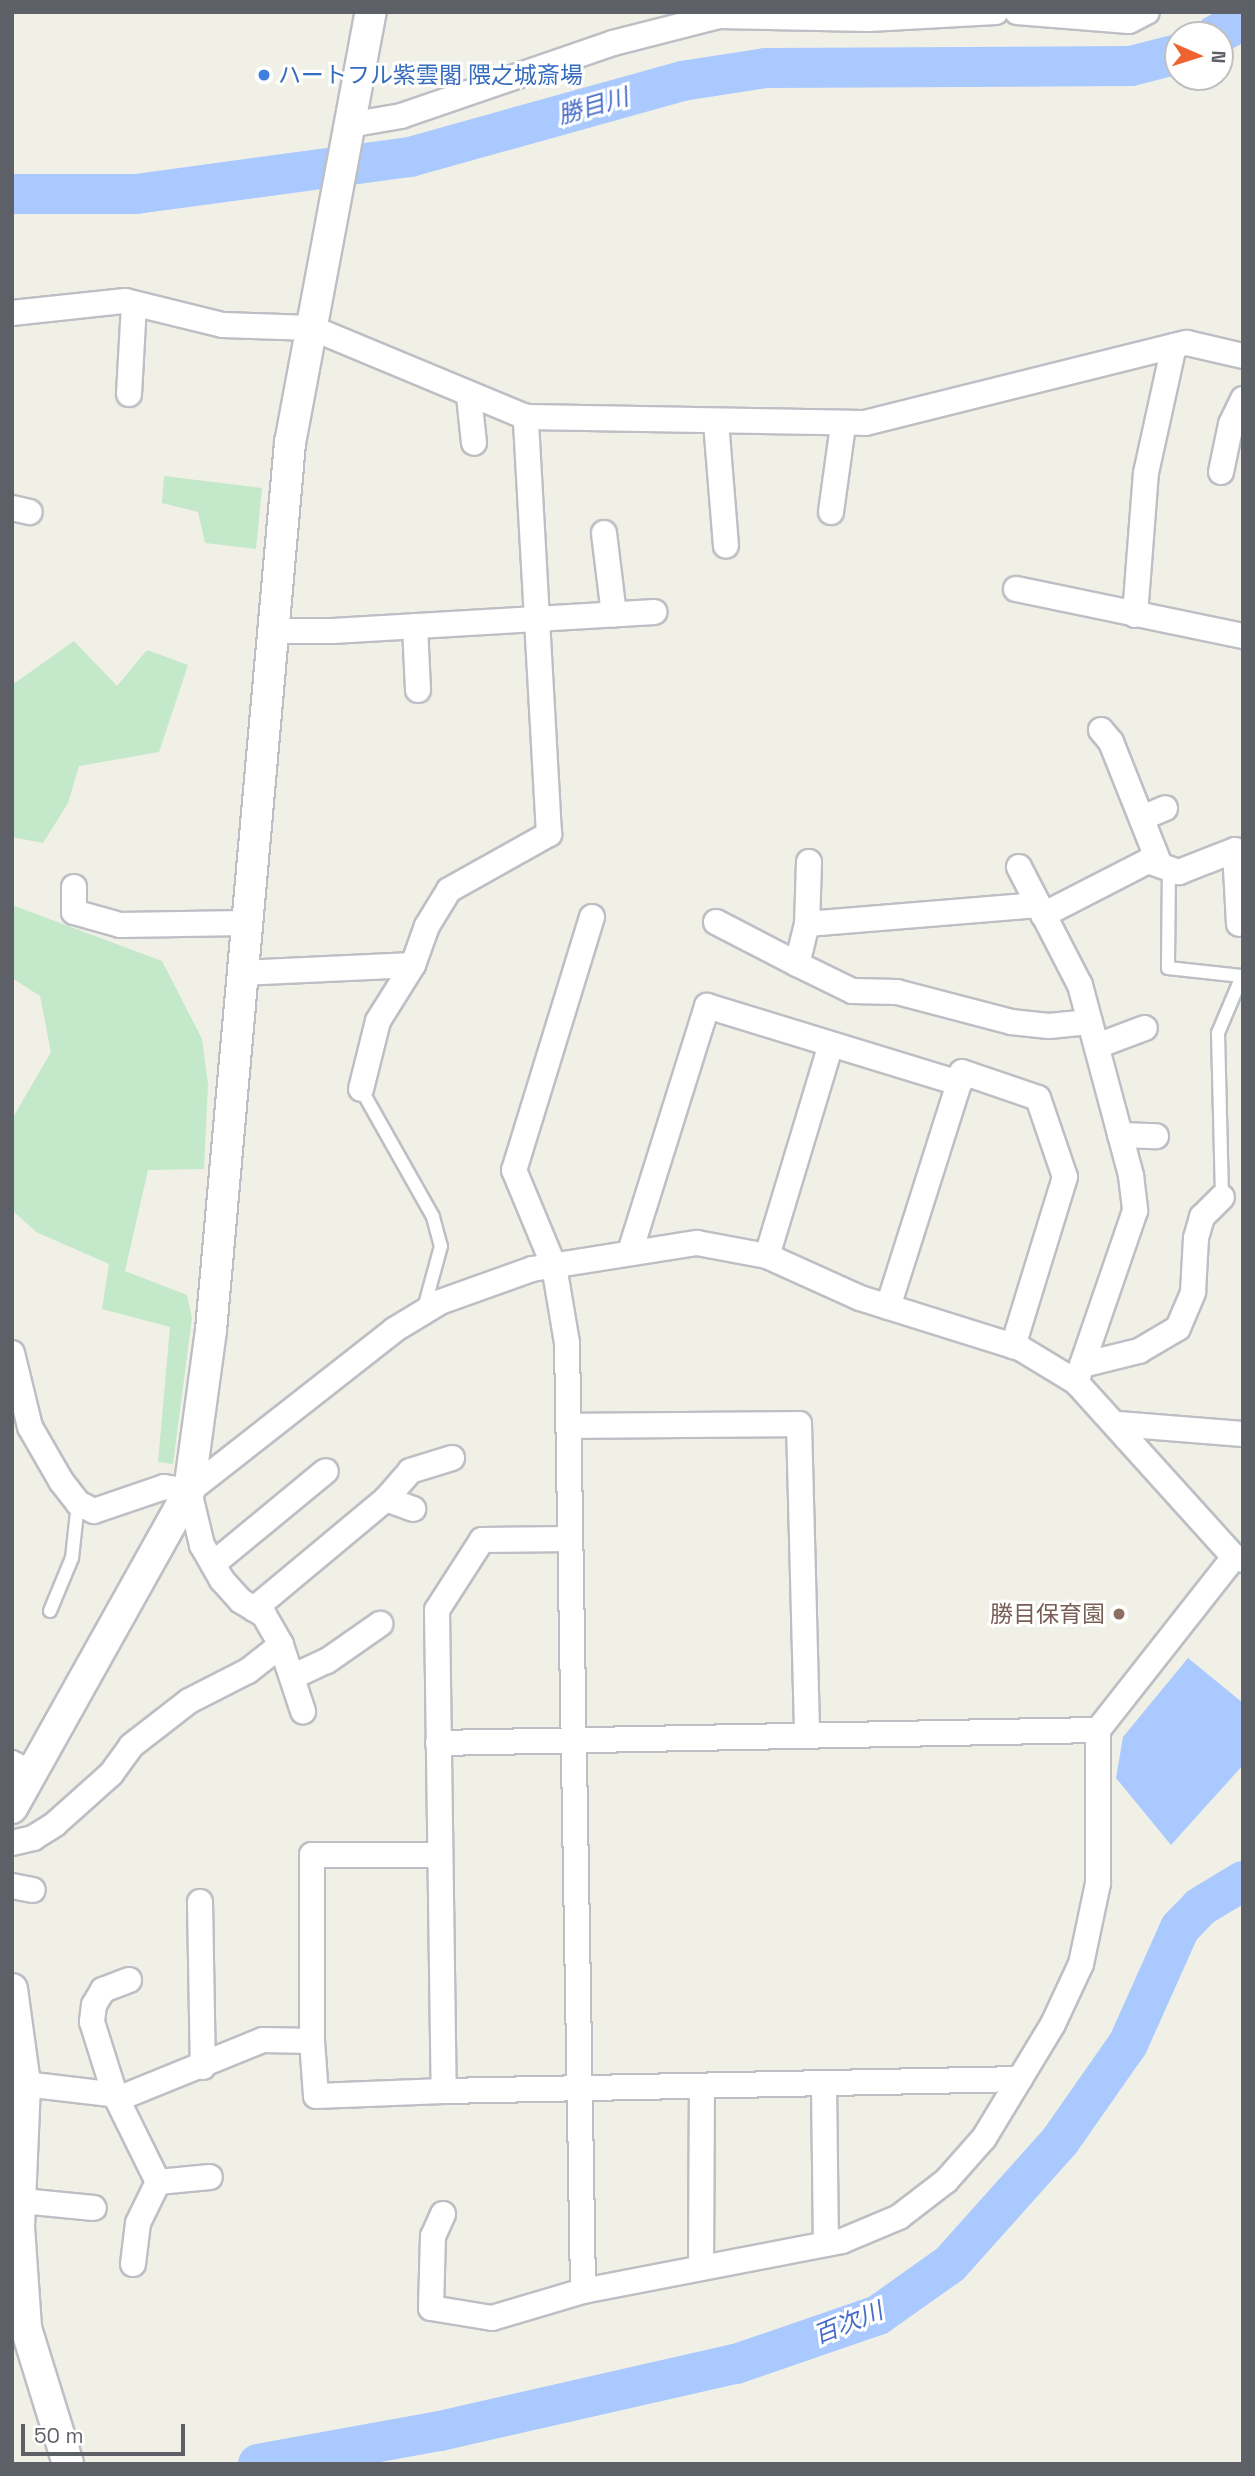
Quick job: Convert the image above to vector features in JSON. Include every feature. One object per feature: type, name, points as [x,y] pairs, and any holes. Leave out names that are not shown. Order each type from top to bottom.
[{"type":"street","points":[[12,1808],[21,1767],[97,1660],[189,1491],[211,1330],[270,631],[290,443],[371,12]]},
{"type":"street","points":[[348,133],[614,43],[719,16],[869,19],[996,12]]},
{"type":"street","points":[[1017,12],[1129,21],[1147,12]]},
{"type":"street","points":[[129,394],[135,304]]},
{"type":"street","points":[[12,313],[135,304],[223,325],[312,328],[469,396],[526,417],[843,425],[865,423],[1187,343],[1243,356]]},
{"type":"street","points":[[1135,615],[1146,473],[1174,346]]},
{"type":"street","points":[[469,396],[474,443]]},
{"type":"street","points":[[1221,472],[1231,424],[1243,399]]},
{"type":"street","points":[[362,1089],[378,1021],[413,965],[428,926],[450,890],[549,835],[526,417]]},
{"type":"street","points":[[716,422],[726,546]]},
{"type":"street","points":[[831,512],[843,425]]},
{"type":"street","points":[[604,533],[614,614]]},
{"type":"street","points":[[1016,589],[1243,636]]},
{"type":"street","points":[[270,631],[415,626],[654,612]]},
{"type":"street","points":[[415,626],[418,691]]},
{"type":"street","points":[[1101,730],[1111,742],[1165,867]]},
{"type":"street","points":[[1142,818],[1165,808]]},
{"type":"street","points":[[807,924],[1041,910],[1147,861],[1179,872],[1235,849],[1239,924]]},
{"type":"street","points":[[797,964],[807,924],[809,862]]},
{"type":"street","points":[[1019,867],[1080,985],[1120,1135],[1135,1211],[1079,1373]]},
{"type":"street","points":[[74,887],[75,912],[120,925],[147,916],[245,923]]},
{"type":"street","points":[[583,2291],[567,1343],[554,1266],[514,1170],[592,917]]},
{"type":"street","points":[[716,922],[852,991],[897,992],[1011,1021],[1093,1034],[1145,1028]]},
{"type":"street","points":[[241,973],[413,965]]},
{"type":"street","points":[[630,1252],[707,1006],[959,1083]]},
{"type":"street","points":[[767,1256],[831,1044]]},
{"type":"street","points":[[888,1307],[962,1072],[1038,1098],[1065,1177],[1013,1346]]},
{"type":"street","points":[[1120,1135],[1156,1136]]},
{"type":"street","points":[[1079,1373],[1139,1351],[1178,1328],[1193,1292],[1196,1238],[1202,1217],[1222,1197]]},
{"type":"street","points":[[12,1353],[30,1427],[78,1503],[93,1511],[164,1487],[189,1491],[440,1302],[532,1269],[697,1243],[767,1256],[888,1307],[1013,1346],[1079,1373],[1118,1424],[1238,1558],[1098,1730],[1098,1884],[1081,1964],[1020,2079],[984,2138],[946,2181],[899,2217],[825,2244],[583,2291],[492,2318],[431,2308],[433,2236],[443,2214]]},
{"type":"street","points":[[568,1426],[799,1424],[807,1734]]},
{"type":"street","points":[[1118,1424],[1243,1434]]},
{"type":"street","points":[[254,1609],[386,1499],[410,1471],[452,1458]]},
{"type":"street","points":[[213,1564],[326,1471]]},
{"type":"street","points":[[189,1491],[202,1545],[234,1594],[264,1615],[281,1645],[303,1711]]},
{"type":"street","points":[[386,1499],[413,1508]]},
{"type":"street","points":[[444,2091],[437,1610],[482,1540],[570,1539]]},
{"type":"street","points":[[292,1677],[327,1661],[380,1624]]},
{"type":"street","points":[[12,1843],[33,1838],[55,1824],[111,1774],[131,1746],[189,1701],[248,1671],[281,1645]]},
{"type":"street","points":[[438,1743],[572,1738],[1098,1730]]},
{"type":"street","points":[[439,1855],[312,1855],[312,2041],[316,2096],[1020,2079]]},
{"type":"street","points":[[200,1902],[203,2067]]},
{"type":"street","points":[[129,1980],[103,1990],[94,2005],[92,2022],[115,2095],[158,2182]]},
{"type":"street","points":[[12,1989],[26,2084],[18,2219],[26,2328],[68,2464]]},
{"type":"street","points":[[26,2084],[115,2095],[203,2067],[263,2040],[312,2041]]},
{"type":"street","points":[[824,2084],[825,2244]]},
{"type":"street","points":[[701,2268],[702,2086]]},
{"type":"street","points":[[158,2182],[210,2177]]},
{"type":"street","points":[[133,2264],[136,2230],[158,2182]]},
{"type":"street","points":[[18,2219],[94,2208]]},
{"type":"lane","points":[[1165,867],[1168,968],[1242,976],[1217,1033],[1222,1197]]},
{"type":"lane","points":[[362,1089],[433,1217],[441,1246],[423,1313]]},
{"type":"lane","points":[[50,1611],[72,1558],[78,1503]]},
{"type":"green space","points":[[164,476],[262,488],[256,549],[205,543],[198,512],[162,503]]},
{"type":"green space","points":[[74,641],[117,686],[147,650],[188,665],[159,752],[79,766],[68,803],[43,843],[12,837],[12,685]]},
{"type":"green space","points":[[12,905],[162,961],[202,1039],[208,1084],[204,1169],[148,1170],[125,1271],[187,1295],[192,1318],[173,1464],[158,1462],[170,1327],[102,1309],[109,1264],[36,1232],[12,1210],[12,1119],[51,1052],[40,996],[12,978]]},
{"type":"water","points":[[1188,1658],[1243,1703],[1243,1765],[1171,1845],[1116,1778],[1123,1737]]},
{"type":"waterway","name":"勝目川","points":[[1234,26],[1243,21]]},
{"type":"waterway","name":"勝目川","points":[[12,194],[136,194],[410,157],[682,81],[766,68],[1131,66],[1164,58]]},
{"type":"waterway","name":"百次川","points":[[258,2464],[440,2431],[736,2364],[878,2315],[950,2264],[1060,2141],[1128,2044],[1180,1928],[1200,1907],[1243,1881]]},
{"type":"place","name":"ハートフル紫雲閣 隈之城斎場","points":[[264,75]]},
{"type":"place","name":"勝目保育園","points":[[1119,1614]]}]
